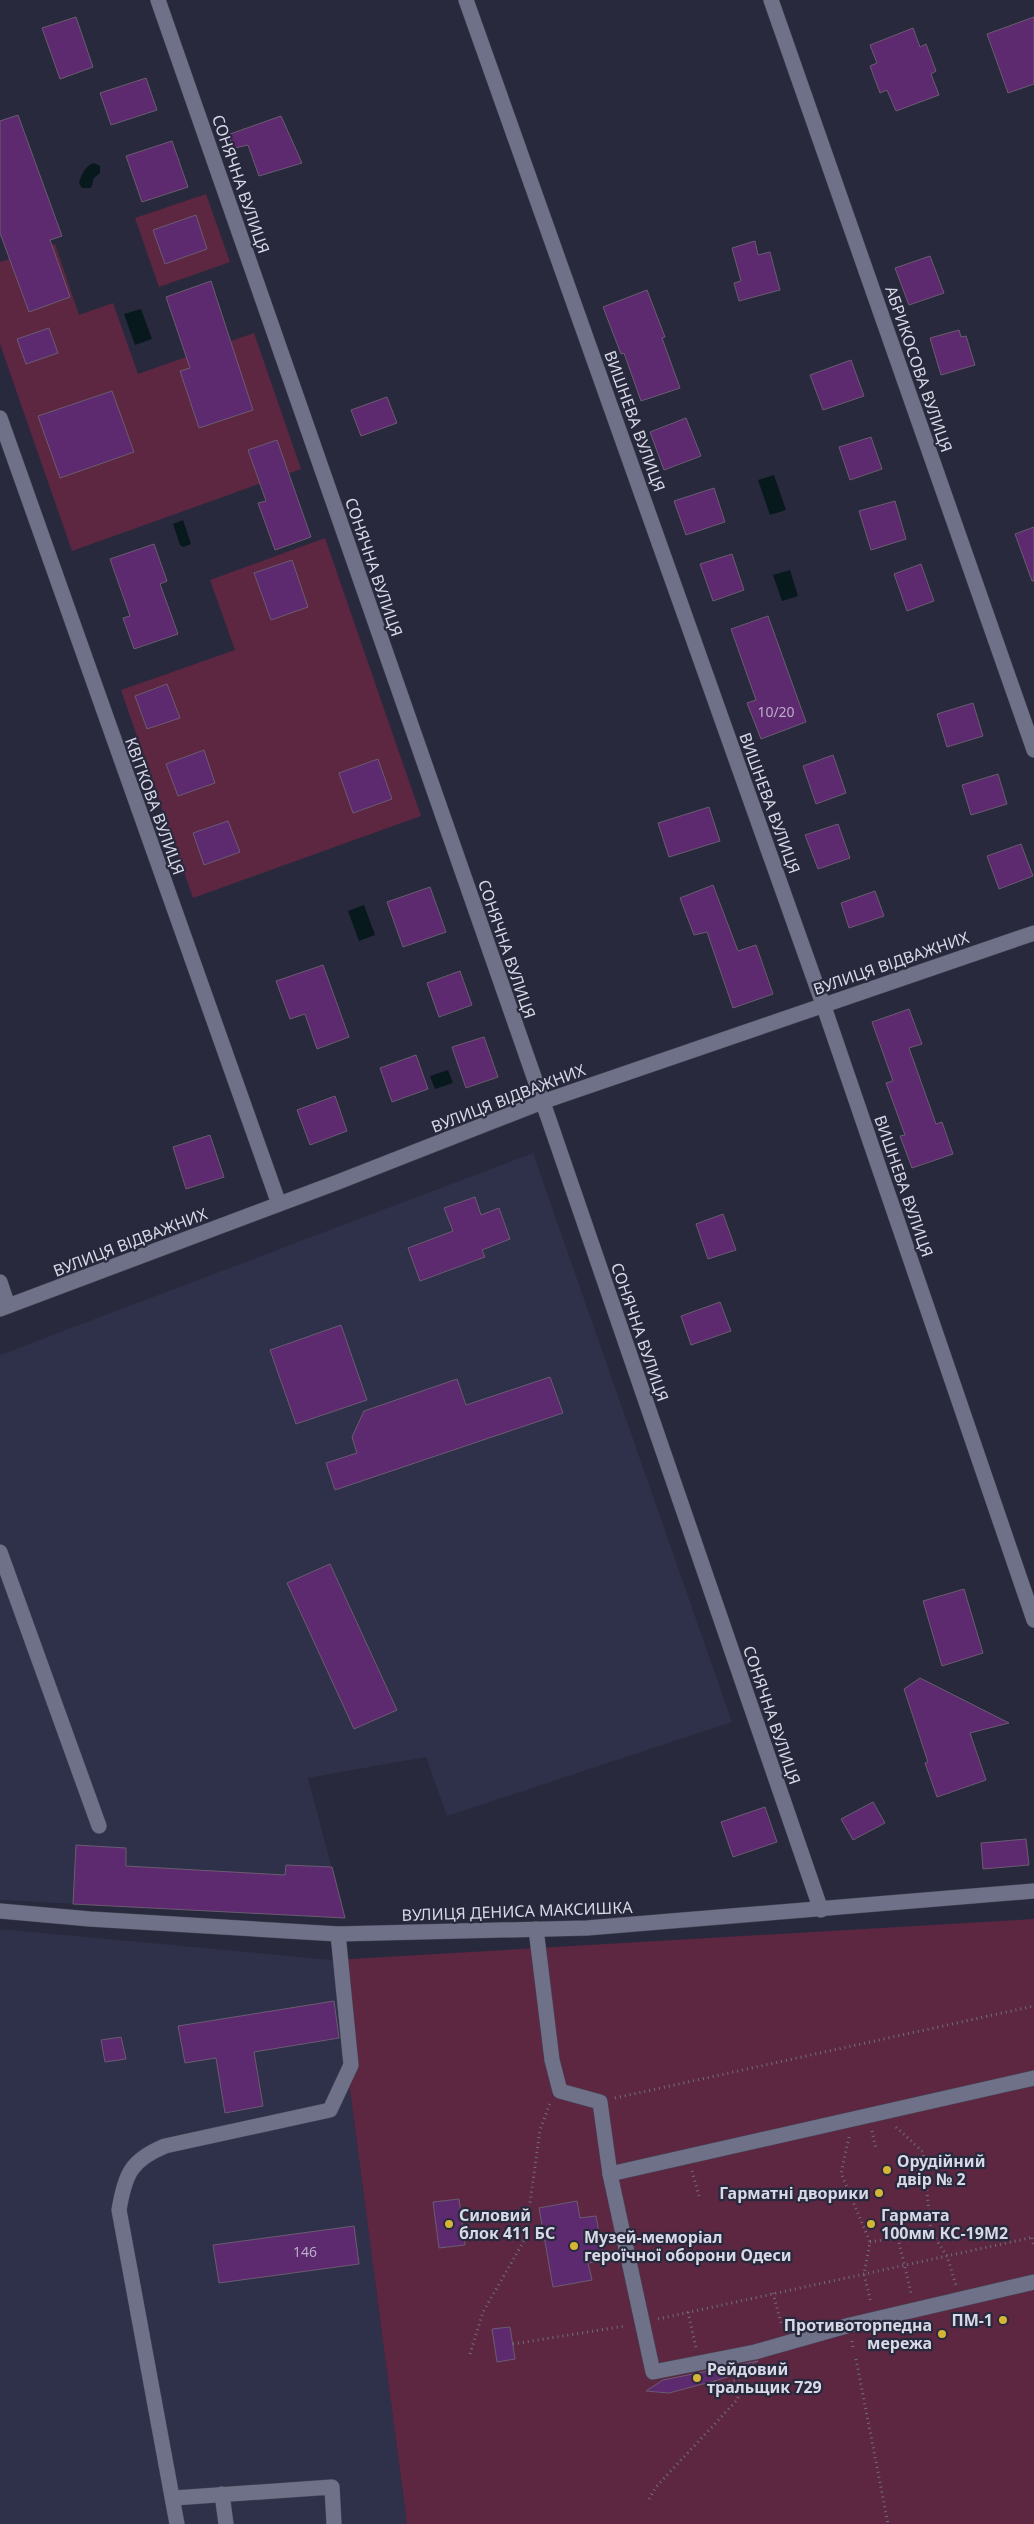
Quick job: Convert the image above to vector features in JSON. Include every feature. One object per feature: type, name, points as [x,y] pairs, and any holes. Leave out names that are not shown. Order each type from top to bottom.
[{"type":"street","name":"СОНЯЧНА ВУЛИЦЯ","points":[[158,0],[821,1910]]},
{"type":"street","name":"ВИШНЕВА ВУЛИЦЯ","points":[[466,0],[823,1004],[1034,1620]]},
{"type":"street","name":"АБРИКОСОВА ВУЛИЦЯ","points":[[771,0],[1034,750]]},
{"type":"street","name":"КВІТКОВА ВУЛИЦЯ","points":[[0,418],[279,1204]]},
{"type":"street","name":"ВУЛИЦЯ ВІДВАЖНИХ","points":[[4,1308],[542,1102],[1034,933]]},
{"type":"street","points":[[0,1282],[4,1308]]},
{"type":"street","points":[[0,1552],[99,1826]]},
{"type":"street","name":"ВУЛИЦЯ ДЕНИСА МАКСИШКА","points":[[0,1911],[90,1919],[338,1934],[587,1928],[1034,1891]]},
{"type":"street","points":[[536,1929],[552,2060],[560,2091],[600,2102],[610,2174],[654,2372],[755,2352],[875,2319],[1034,2282]]},
{"type":"street","points":[[178,2524],[119,2210],[122,2191],[130,2172],[144,2155],[165,2146],[330,2110],[352,2065],[338,1934]]},
{"type":"street","points":[[610,2174],[1034,2078]]},
{"type":"street","points":[[174,2498],[332,2487],[334,2524]]},
{"type":"street","points":[[222,2494],[226,2524]]},
{"type":"path","points":[[600,2102],[1034,2006]]},
{"type":"path","points":[[470,2354],[483,2312],[525,2239],[540,2130],[550,2102],[560,2091]]},
{"type":"path","points":[[882,2113],[923,2152],[931,2232],[947,2256],[961,2299]]},
{"type":"path","points":[[853,2120],[841,2173],[870,2242],[864,2274],[875,2319]]},
{"type":"path","points":[[687,2156],[699,2196]]},
{"type":"path","points":[[870,2242],[931,2232]]},
{"type":"path","points":[[513,2344],[643,2323],[1033,2237],[1034,2246]]},
{"type":"path","points":[[898,2238],[915,2310]]},
{"type":"path","points":[[773,2293],[786,2343]]},
{"type":"path","points":[[688,2312],[699,2363]]},
{"type":"path","points":[[650,2499],[656,2486],[738,2400],[755,2352]]},
{"type":"path","points":[[856,2359],[888,2524]]},
{"type":"path","points":[[714,2381],[716,2387],[746,2377]]},
{"type":"shaded area","points":[[94,163],[100,166],[100,173],[94,178],[91,188],[82,188],[79,183],[83,174],[86,168]]},
{"type":"shaded area","points":[[206,194],[230,262],[159,287],[135,218]]},
{"type":"shaded area","points":[[55,244],[79,315],[113,303],[138,374],[254,333],[301,469],[72,551],[0,344],[0,262]]},
{"type":"shaded area","points":[[141,309],[152,339],[135,345],[124,314]]},
{"type":"shaded area","points":[[774,475],[786,510],[770,515],[758,480]]},
{"type":"shaded area","points":[[183,520],[191,544],[183,547],[180,545],[173,524]]},
{"type":"shaded area","points":[[325,538],[421,816],[193,898],[121,690],[235,650],[210,580]]},
{"type":"shaded area","points":[[790,570],[798,596],[782,601],[773,575]]},
{"type":"shaded area","points":[[364,905],[375,935],[359,941],[348,911]]},
{"type":"shaded area","points":[[448,1070],[453,1083],[435,1089],[430,1076]]},
{"type":"shaded area","points":[[533,1153],[732,1722],[447,1816],[426,1757],[308,1778],[345,1918],[0,1900],[0,1355]]},
{"type":"shaded area","points":[[1034,1919],[1034,2524],[407,2524],[333,1960]]},
{"type":"shaded area","points":[[0,1929],[333,1960],[407,2524],[0,2524]]},
{"type":"building","points":[[76,17],[93,67],[60,79],[42,28]]},
{"type":"building","points":[[1034,17],[1034,84],[1008,93],[987,34]]},
{"type":"building","points":[[913,28],[920,47],[926,44],[936,71],[931,74],[939,95],[896,111],[887,90],[880,93],[870,66],[877,63],[870,45]]},
{"type":"building","points":[[146,78],[157,110],[111,125],[100,93]]},
{"type":"building","points":[[18,115],[62,236],[50,240],[70,297],[29,312],[0,233],[0,121]]},
{"type":"building","points":[[281,116],[302,163],[259,176],[248,145],[231,149],[230,134]]},
{"type":"building","points":[[172,141],[188,187],[142,202],[126,156]]},
{"type":"building","points":[[196,215],[207,249],[165,264],[153,230]]},
{"type":"building","points":[[755,241],[758,255],[770,252],[780,290],[739,301],[734,283],[741,281],[732,248]]},
{"type":"building","points":[[930,256],[944,293],[909,305],[895,268]]},
{"type":"building","points":[[211,281],[253,410],[199,428],[180,371],[190,368],[166,297]]},
{"type":"building","points":[[647,290],[665,337],[662,338],[680,388],[641,401],[624,353],[621,354],[603,307]]},
{"type":"building","points":[[49,328],[58,353],[26,364],[17,339]]},
{"type":"building","points":[[959,330],[961,337],[966,336],[975,365],[941,375],[930,338]]},
{"type":"building","points":[[851,360],[864,396],[823,410],[810,375]]},
{"type":"building","points":[[112,391],[134,452],[60,478],[38,416]]},
{"type":"building","points":[[387,397],[397,423],[361,436],[351,410]]},
{"type":"building","points":[[686,418],[701,456],[664,470],[650,432]]},
{"type":"building","points":[[871,437],[882,469],[850,480],[839,447]]},
{"type":"building","points":[[277,440],[311,537],[275,550],[258,503],[266,501],[248,450]]},
{"type":"building","points":[[714,488],[725,522],[686,535],[674,501]]},
{"type":"building","points":[[895,501],[906,539],[871,550],[859,511]]},
{"type":"building","points":[[1034,527],[1034,581],[1032,581],[1015,534]]},
{"type":"building","points":[[154,544],[167,581],[160,584],[178,634],[134,649],[123,618],[130,616],[110,559]]},
{"type":"building","points":[[732,554],[744,590],[713,601],[700,564]]},
{"type":"building","points":[[292,560],[308,607],[271,620],[254,573]]},
{"type":"building","points":[[921,564],[934,601],[907,611],[894,574]]},
{"type":"building","points":[[768,616],[806,722],[761,739],[747,703],[756,700],[731,629]]},
{"type":"building","points":[[167,684],[180,718],[147,729],[135,696]]},
{"type":"building","points":[[973,703],[983,736],[947,747],[937,714]]},
{"type":"building","points":[[204,750],[215,783],[178,796],[166,764]]},
{"type":"building","points":[[833,755],[846,793],[816,804],[803,766]]},
{"type":"building","points":[[378,759],[392,799],[353,813],[339,773]]},
{"type":"building","points":[[998,774],[1007,804],[971,815],[962,785]]},
{"type":"building","points":[[709,807],[720,841],[669,857],[658,823]]},
{"type":"building","points":[[228,821],[240,852],[204,865],[193,833]]},
{"type":"building","points":[[838,824],[850,858],[818,869],[805,835]]},
{"type":"building","points":[[1021,844],[1033,876],[999,889],[987,856]]},
{"type":"building","points":[[713,885],[738,951],[756,945],[773,994],[733,1008],[707,932],[694,935],[680,898]]},
{"type":"building","points":[[430,887],[446,932],[403,947],[387,902]]},
{"type":"building","points":[[875,891],[884,916],[849,928],[841,903]]},
{"type":"building","points":[[323,965],[349,1037],[317,1049],[305,1014],[290,1019],[276,981]]},
{"type":"building","points":[[460,971],[472,1005],[439,1017],[427,983]]},
{"type":"building","points":[[909,1009],[922,1044],[909,1048],[936,1124],[942,1122],[953,1154],[912,1168],[900,1136],[905,1135],[886,1083],[893,1081],[872,1022]]},
{"type":"building","points":[[484,1037],[498,1077],[466,1088],[452,1047]]},
{"type":"building","points":[[416,1055],[428,1089],[392,1102],[380,1068]]},
{"type":"building","points":[[335,1096],[347,1131],[310,1145],[297,1110]]},
{"type":"building","points":[[210,1135],[224,1177],[186,1189],[173,1147]]},
{"type":"building","points":[[475,1197],[481,1215],[499,1208],[510,1239],[482,1250],[485,1257],[420,1281],[408,1248],[453,1231],[444,1208]]},
{"type":"building","points":[[723,1214],[736,1250],[708,1259],[696,1224]]},
{"type":"building","points":[[720,1302],[731,1331],[691,1345],[681,1316]]},
{"type":"building","points":[[341,1325],[367,1400],[296,1424],[270,1350]]},
{"type":"building","points":[[550,1377],[563,1413],[335,1490],[326,1463],[357,1453],[352,1437],[364,1411],[457,1379],[466,1405]]},
{"type":"building","points":[[330,1564],[397,1710],[354,1729],[287,1583]]},
{"type":"building","points":[[964,1589],[983,1653],[942,1666],[923,1601]]},
{"type":"building","points":[[920,1678],[1009,1723],[970,1733],[986,1780],[937,1797],[925,1763],[928,1762],[904,1689]]},
{"type":"building","points":[[873,1802],[885,1823],[853,1840],[841,1819]]},
{"type":"building","points":[[765,1807],[777,1842],[733,1857],[721,1822]]},
{"type":"building","points":[[1026,1839],[1029,1865],[983,1869],[981,1843]]},
{"type":"building","points":[[76,1845],[126,1848],[126,1866],[285,1875],[286,1865],[332,1867],[345,1918],[73,1904]]},
{"type":"building","points":[[334,2001],[339,2038],[254,2052],[263,2106],[225,2113],[216,2058],[185,2063],[178,2026]]},
{"type":"building","points":[[121,2037],[126,2059],[105,2062],[101,2040]]},
{"type":"building","name":"Силовий блок 411 БС","points":[[459,2199],[465,2245],[439,2248],[433,2202]]},
{"type":"building","name":"Музей-меморіал героїчної оборони Одеси","points":[[577,2201],[580,2218],[596,2216],[604,2260],[588,2263],[592,2280],[553,2287],[539,2208]]},
{"type":"building","points":[[354,2226],[359,2264],[219,2283],[213,2245]]},
{"type":"building","points":[[510,2327],[515,2359],[497,2362],[492,2329]]},
{"type":"building","name":"Рейдовий тральщик 729","points":[[758,2361],[728,2377],[714,2381],[669,2393],[646,2391],[663,2380]]},
{"type":"place","name":"Орудійний двір № 2","points":[[887,2170]]},
{"type":"place","name":"Гарматні дворики","points":[[879,2193]]},
{"type":"place","name":"Силовий блок 411 БС","points":[[449,2224]]},
{"type":"place","name":"Гармата 100мм КС-19М2","points":[[871,2224]]},
{"type":"place","name":"Музей-меморіал героїчної оборони Одеси","points":[[574,2246]]},
{"type":"place","name":"ПМ-1","points":[[1003,2320]]},
{"type":"place","name":"Противоторпедна мережа","points":[[942,2334]]},
{"type":"place","name":"Рейдовий тральщик 729","points":[[697,2378]]}]
